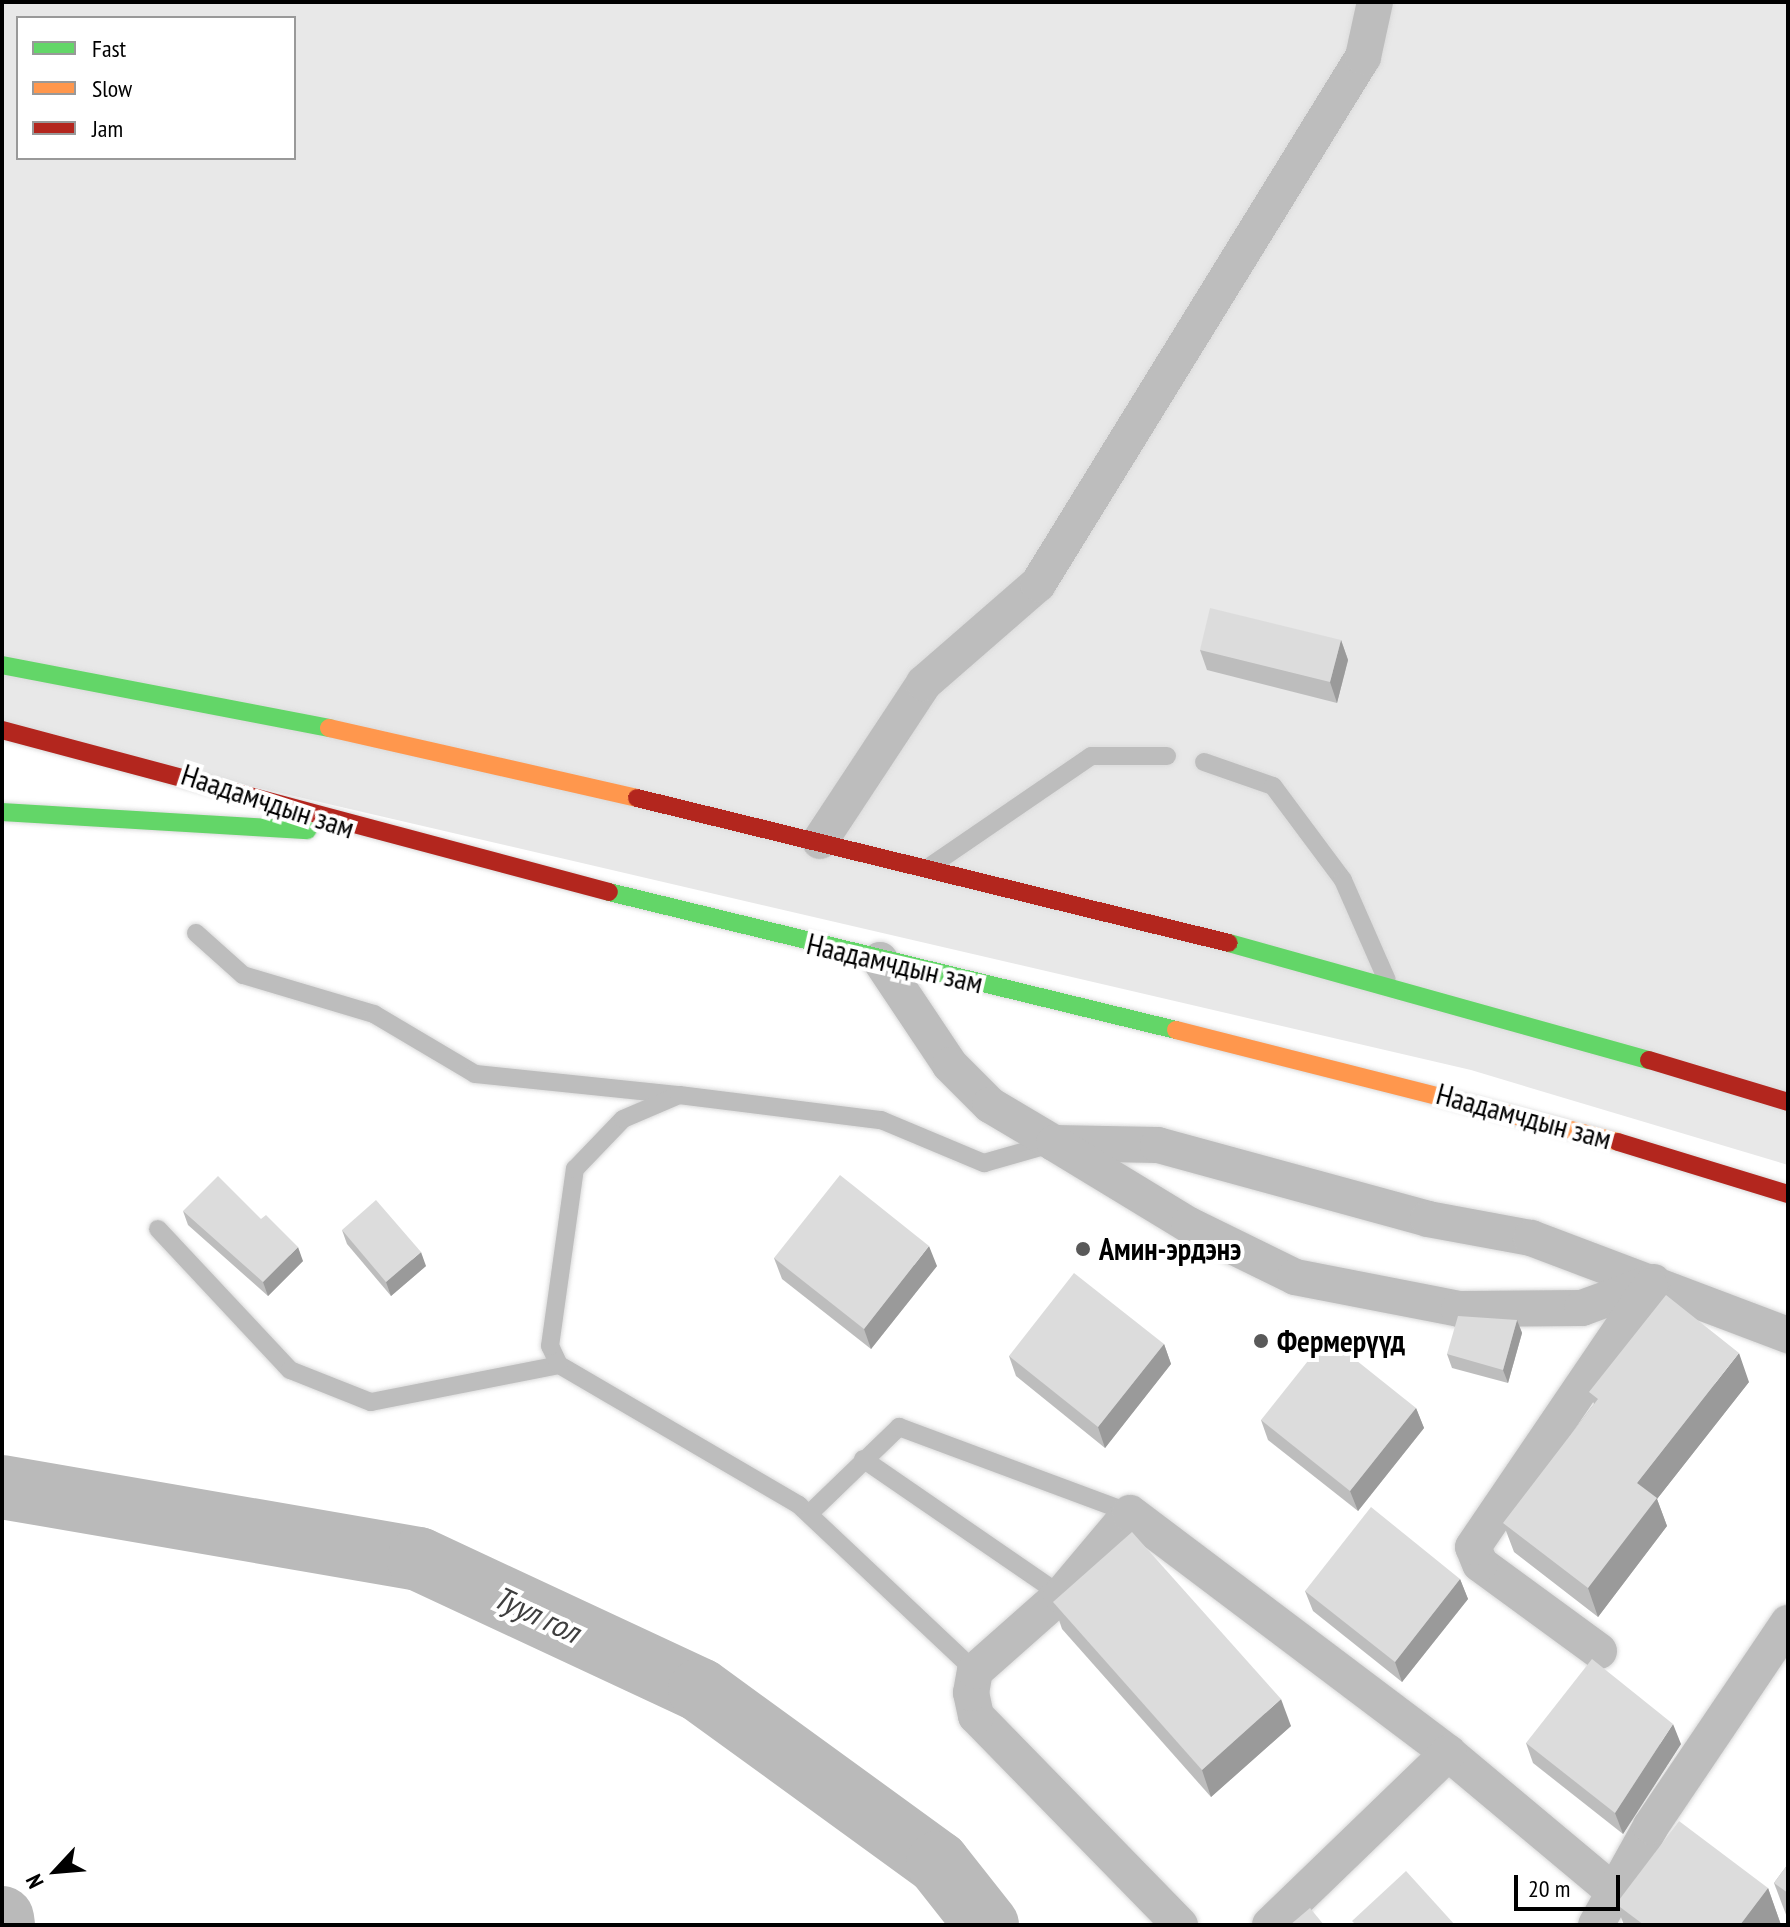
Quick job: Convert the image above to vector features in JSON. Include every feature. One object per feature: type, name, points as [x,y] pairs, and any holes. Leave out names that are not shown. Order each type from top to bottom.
[{"type":"highway","points":[[2,665],[383,738],[929,867],[1388,982],[1788,1102]]},
{"type":"highway","name":"Наадамчдын зам","points":[[2,730],[171,770],[372,834],[880,960],[1338,1066],[1788,1194]]},
{"type":"highway","points":[[2,812],[372,834]]},
{"type":"street","points":[[820,841],[924,683],[1038,584],[1363,57],[1375,2]]},
{"type":"street","points":[[880,960],[950,1065],[990,1105],[1189,1225],[1295,1277],[1459,1309],[1582,1308],[1653,1282]]},
{"type":"street","points":[[1054,1143],[1158,1145],[1428,1219],[1531,1238],[1788,1335]]},
{"type":"street","points":[[1599,1651],[1480,1564],[1473,1547],[1653,1282]]},
{"type":"street","points":[[1180,1925],[976,1716],[975,1671],[1061,1595],[1130,1513],[1448,1753],[1614,1892]]},
{"type":"street","points":[[1596,1925],[1614,1892],[1788,1623]]},
{"type":"street","points":[[1270,1925],[1448,1753]]},
{"type":"lane","points":[[929,867],[1091,756],[1167,756]]},
{"type":"lane","points":[[1204,762],[1273,786],[1343,880],[1388,982]]},
{"type":"lane","points":[[196,933],[243,975],[374,1014],[475,1074],[881,1120],[984,1163],[1054,1143]]},
{"type":"lane","points":[[679,1095],[623,1119],[575,1169],[550,1346],[559,1365],[810,1513],[975,1671]]},
{"type":"lane","points":[[158,1229],[290,1370],[371,1402],[559,1365]]},
{"type":"lane","points":[[810,1513],[899,1427],[915,1429],[1085,1502],[1130,1513]]},
{"type":"lane","points":[[863,1459],[1061,1595]]},
{"type":"shaded area","points":[[2,2],[1788,2],[1788,1165],[1471,1070],[2,728]]},
{"type":"building","points":[[1210,608],[1341,640],[1330,682],[1200,650]]},
{"type":"building","points":[[840,1175],[929,1246],[864,1329],[774,1258]]},
{"type":"building","points":[[218,1176],[261,1219],[266,1215],[298,1247],[263,1282],[183,1211]]},
{"type":"building","points":[[376,1200],[421,1252],[386,1282],[342,1230]]},
{"type":"building","points":[[1074,1273],[1164,1344],[1098,1427],[1009,1356]]},
{"type":"building","points":[[1666,1295],[1739,1353],[1637,1483],[1657,1498],[1588,1588],[1503,1523],[1598,1399],[1589,1392]]},
{"type":"building","points":[[1458,1316],[1517,1320],[1503,1370],[1447,1354]]},
{"type":"building","points":[[1327,1337],[1416,1408],[1350,1491],[1261,1420]]},
{"type":"building","points":[[1371,1507],[1460,1579],[1395,1662],[1305,1591]]},
{"type":"building","points":[[1132,1532],[1281,1699],[1202,1770],[1053,1602]]},
{"type":"building","points":[[1592,1659],[1673,1724],[1615,1813],[1526,1743]]},
{"type":"building","points":[[1679,1821],[1768,1888],[1740,1925],[1644,1925],[1616,1904]]},
{"type":"building","points":[[1788,1864],[1788,1893],[1774,1883]]},
{"type":"building","points":[[1406,1871],[1455,1925],[1356,1925],[1352,1921]]},
{"type":"building","points":[[1310,1908],[1324,1925],[1290,1925]]},
{"type":"waterway","name":"Туул гол","points":[[2,1487],[419,1559],[700,1690],[938,1863],[987,1925]]},
{"type":"waterway","name":"Туул гол","points":[[2,1918],[3,1925]]},
{"type":"traffic: fast","points":[[2,665],[329,728]]},
{"type":"traffic: fast","points":[[2,812],[307,830]]},
{"type":"traffic: fast","points":[[609,892],[1176,1030]]},
{"type":"traffic: fast","points":[[1229,943],[1649,1060]]},
{"type":"traffic: slow","points":[[329,728],[637,798]]},
{"type":"traffic: slow","points":[[1176,1030],[1618,1142]]},
{"type":"traffic: jam","points":[[2,730],[609,892]]},
{"type":"traffic: jam","points":[[637,798],[1229,943]]},
{"type":"traffic: jam","points":[[1649,1060],[1788,1102]]},
{"type":"traffic: jam","points":[[1618,1142],[1788,1194]]},
{"type":"place","name":"Амин-эрдэнэ","points":[[1083,1249]]},
{"type":"place","name":"Фермерүүд","points":[[1261,1341]]}]
